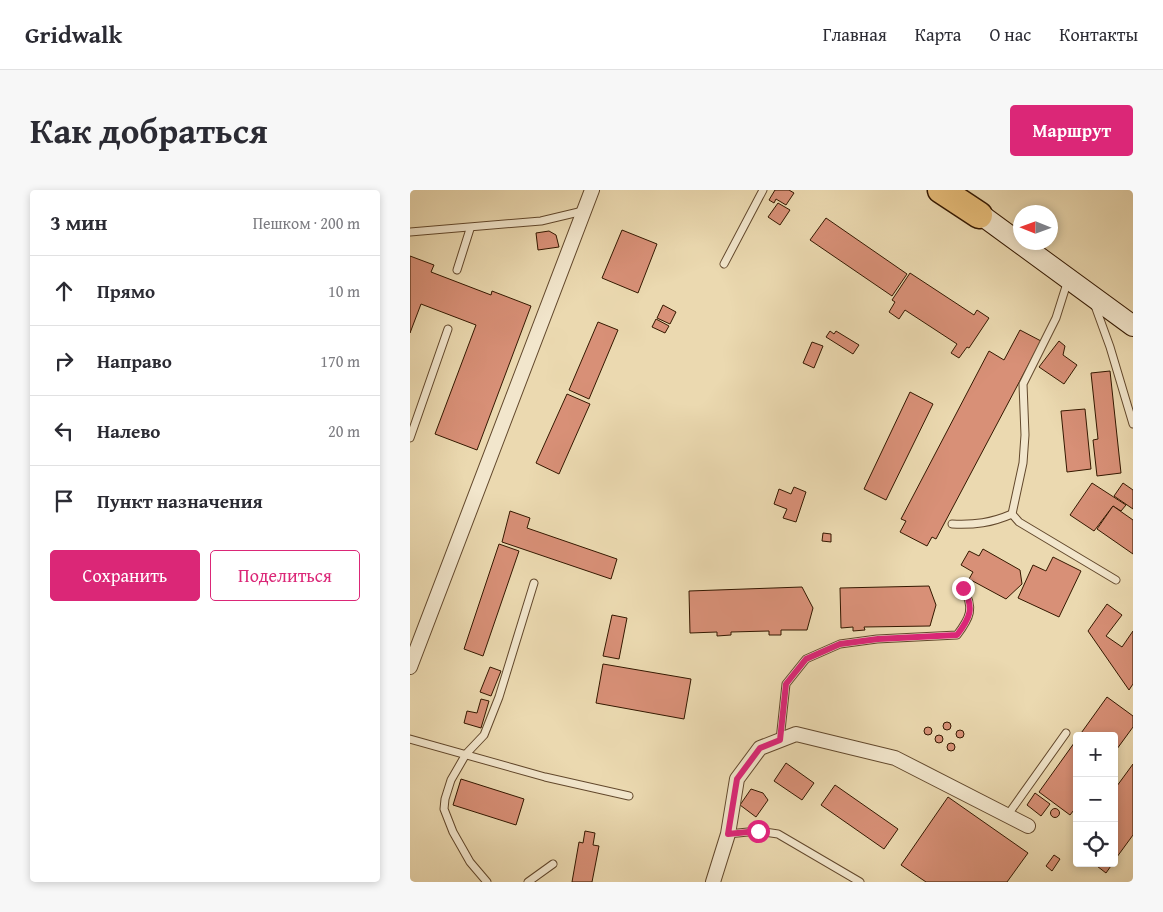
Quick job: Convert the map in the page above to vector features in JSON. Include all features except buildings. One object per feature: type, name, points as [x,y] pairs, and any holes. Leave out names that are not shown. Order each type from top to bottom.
[{"type":"highway","points":[[941,190],[979,215]]},
{"type":"main road","points":[[952,190],[979,215],[1133,326]]},
{"type":"street","points":[[411,659],[592,190]]},
{"type":"street","points":[[713,882],[728,834],[737,779],[760,748],[796,734],[895,758],[1028,826]]},
{"type":"lane","points":[[724,264],[763,190]]},
{"type":"lane","points":[[410,232],[470,229],[541,221],[584,210]]},
{"type":"lane","points":[[457,270],[470,229]]},
{"type":"lane","points":[[1012,514],[1023,462],[1026,435],[1023,384],[1056,318],[1063,275]]},
{"type":"lane","points":[[1091,296],[1110,346],[1133,424]]},
{"type":"lane","points":[[410,438],[448,329]]},
{"type":"lane","points":[[1124,397],[1133,402]]},
{"type":"lane","points":[[952,524],[973,525],[991,523],[1012,514]]},
{"type":"lane","points":[[1012,514],[1019,522],[1116,580]]},
{"type":"lane","points":[[487,882],[470,862],[453,832],[444,809],[451,780],[466,754],[484,734],[499,697],[534,583]]},
{"type":"lane","points":[[780,740],[786,684],[806,659],[840,644],[878,639],[957,635],[969,620],[970,599],[963,588]]},
{"type":"lane","points":[[1007,816],[1066,733]]},
{"type":"lane","points":[[410,739],[545,777],[629,796]]},
{"type":"lane","points":[[728,834],[758,831],[778,834],[860,882]]},
{"type":"lane","points":[[528,882],[553,864]]},
{"type":"route","points":[[758,831],[728,834],[737,779],[760,748],[780,740],[786,684],[806,659],[840,644],[878,639],[957,635],[969,620],[970,599],[963,588]]}]
